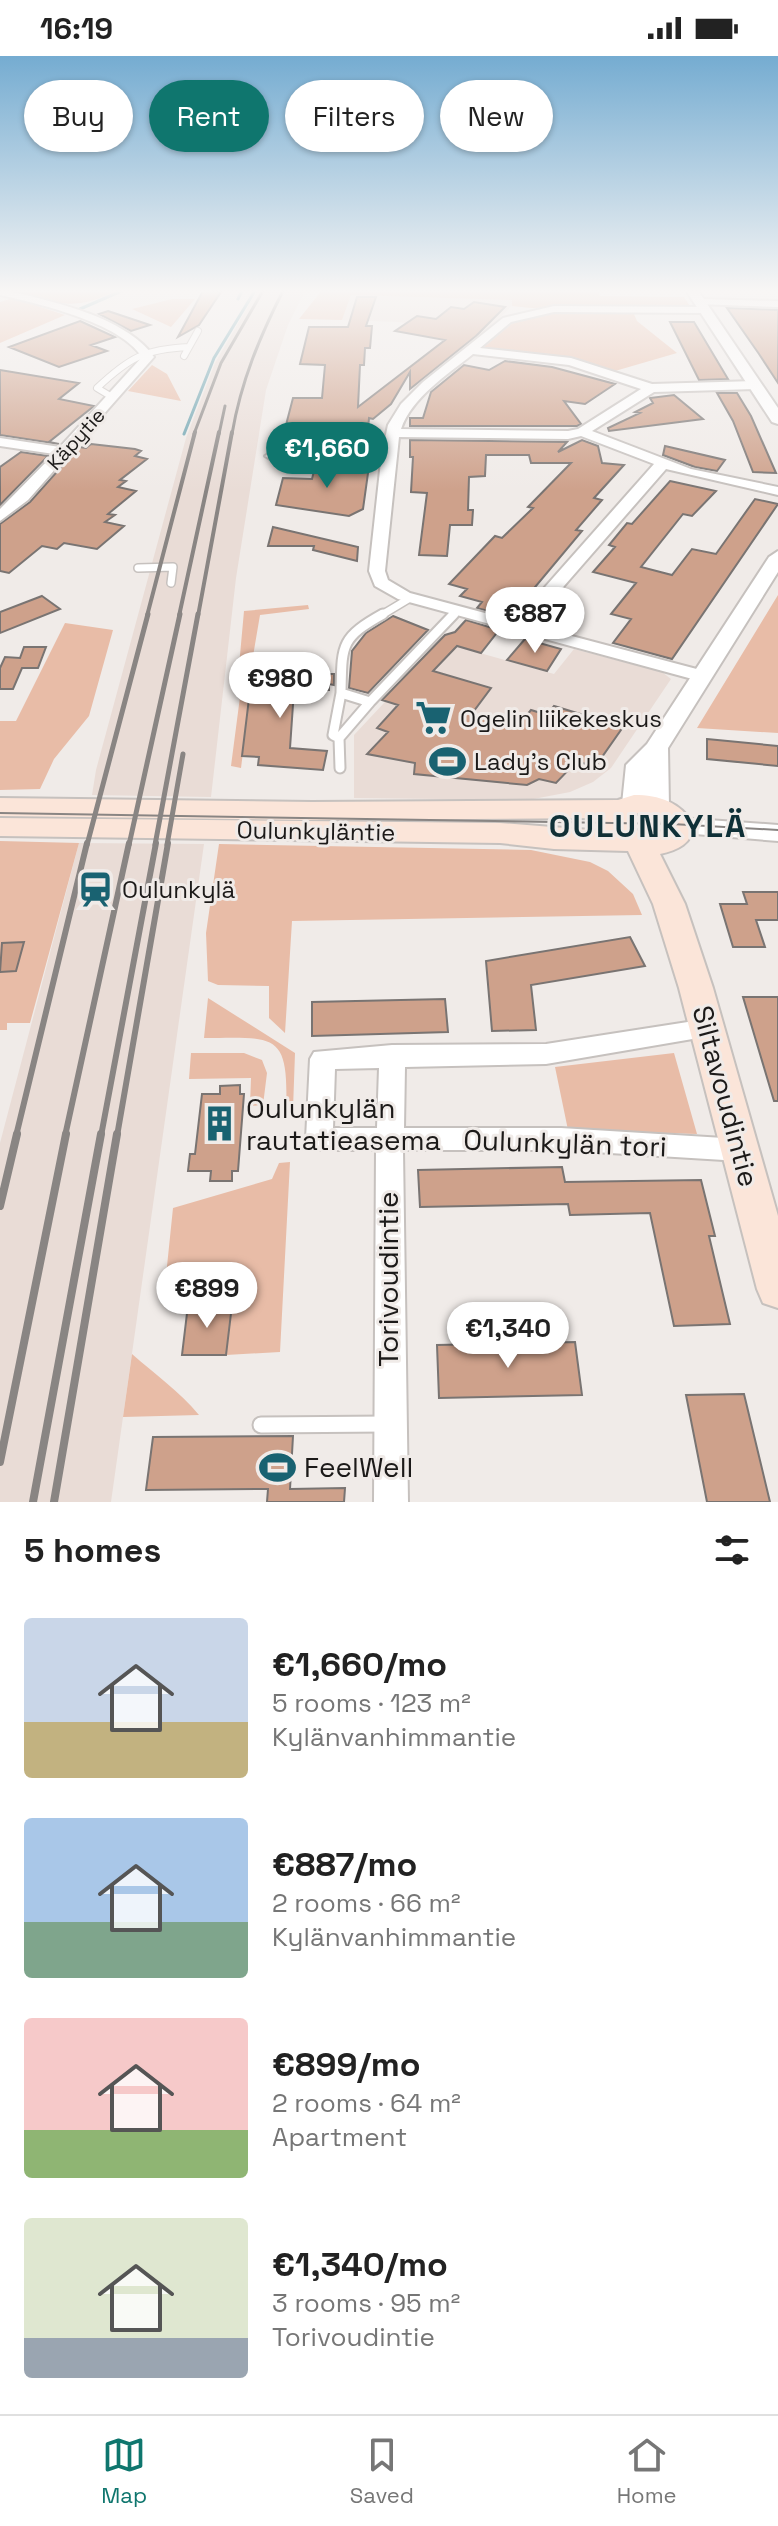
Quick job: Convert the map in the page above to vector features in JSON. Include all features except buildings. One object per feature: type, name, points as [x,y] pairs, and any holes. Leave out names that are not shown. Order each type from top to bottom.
[{"type":"main road","name":"Oulunkyläntie","points":[[0,807],[312,811],[637,806]]},
{"type":"main road","points":[[637,806],[670,812],[675,834]]},
{"type":"main road","name":"Siltavoudintie","points":[[637,806],[616,814],[614,825],[636,843],[669,904],[775,1265]]},
{"type":"main road","name":"Oulunkyläntie","points":[[0,827],[500,833],[656,845],[675,834]]},
{"type":"main road","name":"Siltavoudintie","points":[[669,904],[675,834]]},
{"type":"street","name":"Käpytie","points":[[0,517],[64,452],[144,356]]},
{"type":"street","points":[[463,356],[414,397],[392,433],[377,577],[388,588],[410,598],[519,627],[594,641],[702,676]]},
{"type":"street","points":[[525,356],[571,362],[651,388],[755,385]]},
{"type":"street","points":[[737,356],[778,419]]},
{"type":"street","points":[[392,433],[568,435],[582,432],[651,388]]},
{"type":"street","points":[[582,432],[664,464],[704,476],[778,491]]},
{"type":"street","points":[[0,442],[64,452]]},
{"type":"street","points":[[272,456],[388,457]]},
{"type":"street","points":[[519,627],[655,470],[664,464]]},
{"type":"street","points":[[637,806],[656,748],[778,557]]},
{"type":"street","points":[[675,834],[778,833]]},
{"type":"street","points":[[392,1055],[546,1054],[707,1028]]},
{"type":"street","name":"Oulunkylän tori","points":[[392,1055],[323,1059],[319,1139],[561,1139],[740,1150]]},
{"type":"street","name":"Torivoudintie","points":[[391,1502],[392,1055]]},
{"type":"lane","points":[[138,568],[173,567],[171,583]]},
{"type":"lane","points":[[339,738],[333,735],[341,693],[342,652],[355,630],[410,598]]},
{"type":"lane","points":[[340,768],[339,738],[457,610]]},
{"type":"lane","points":[[341,693],[370,702]]},
{"type":"lane","points":[[261,1425],[389,1424]]},
{"type":"shaded area","points":[[219,356],[277,356],[266,390],[236,578],[211,797],[92,795],[96,770],[186,438]]},
{"type":"shaded area","points":[[545,356],[665,356],[615,371]]},
{"type":"shaded area","points":[[152,365],[167,374],[181,401],[128,391]]},
{"type":"shaded area","points":[[778,595],[778,733],[697,728]]},
{"type":"shaded area","points":[[308,605],[309,609],[260,615],[251,668],[239,666],[244,611]]},
{"type":"shaded area","points":[[65,623],[113,630],[89,716],[54,759],[40,789],[0,790],[0,721],[16,721]]},
{"type":"shaded area","points":[[441,642],[554,674],[574,649],[662,672],[671,679],[611,768],[593,782],[570,792],[528,800],[354,798],[354,735]]},
{"type":"shaded area","points":[[243,674],[253,674],[241,768],[231,766]]},
{"type":"shaded area","points":[[0,841],[79,843],[30,1023],[7,1023],[7,1030],[0,1030]]},
{"type":"shaded area","points":[[79,843],[204,844],[111,1502],[0,1502],[0,1143]]},
{"type":"shaded area","points":[[219,844],[531,850],[590,862],[608,871],[633,894],[642,915],[292,921],[285,1033],[269,1018],[269,986],[218,985],[208,981],[206,933]]},
{"type":"shaded area","points":[[208,998],[295,1053],[293,1109],[286,1112],[285,1067],[274,1045],[248,1038],[204,1038]]},
{"type":"shaded area","points":[[191,1053],[244,1053],[262,1060],[267,1073],[263,1105],[250,1106],[251,1078],[189,1079]]},
{"type":"shaded area","points":[[674,1053],[697,1134],[568,1130],[555,1067]]},
{"type":"shaded area","points":[[290,1162],[280,1352],[226,1355],[231,1305],[163,1305],[173,1208],[272,1179],[279,1163]]},
{"type":"shaded area","points":[[132,1354],[175,1391],[199,1415],[123,1417]]},
{"type":"waterway","points":[[184,434],[215,356]]},
{"type":"tram line","points":[[0,813],[672,824],[778,830]]},
{"type":"railway","points":[[194,434],[225,356]]},
{"type":"railway","points":[[232,434],[253,356]]},
{"type":"railway","points":[[219,434],[225,406]]},
{"type":"railway","points":[[147,616],[195,432]]},
{"type":"railway","points":[[179,616],[219,432]]},
{"type":"railway","points":[[198,616],[232,432]]},
{"type":"railway","points":[[87,845],[148,614]]},
{"type":"railway","points":[[129,845],[180,614]]},
{"type":"railway","points":[[155,845],[198,614]]},
{"type":"railway","points":[[167,845],[183,754]]},
{"type":"railway","points":[[16,1136],[87,843]]},
{"type":"railway","points":[[65,1136],[129,843]]},
{"type":"railway","points":[[101,1136],[156,843]]},
{"type":"railway","points":[[117,1136],[168,843]]},
{"type":"railway","points":[[0,1206],[17,1134]]},
{"type":"railway","points":[[0,1462],[66,1134]]},
{"type":"railway","points":[[33,1502],[101,1134]]},
{"type":"railway","points":[[54,1502],[117,1134]]},
{"type":"place","name":"Ogelin liikekeskus","points":[[434,718]]},
{"type":"place","name":"Lady's Club","points":[[448,761]]},
{"type":"place","name":"Oulunkylä","points":[[96,889]]},
{"type":"place","name":"Oulunkylän rautatieasema","points":[[220,1124]]},
{"type":"place","name":"FeelWell","points":[[278,1467]]},
{"type":"district","name":"OULUNKYLÄ","points":[[648,826]]}]
